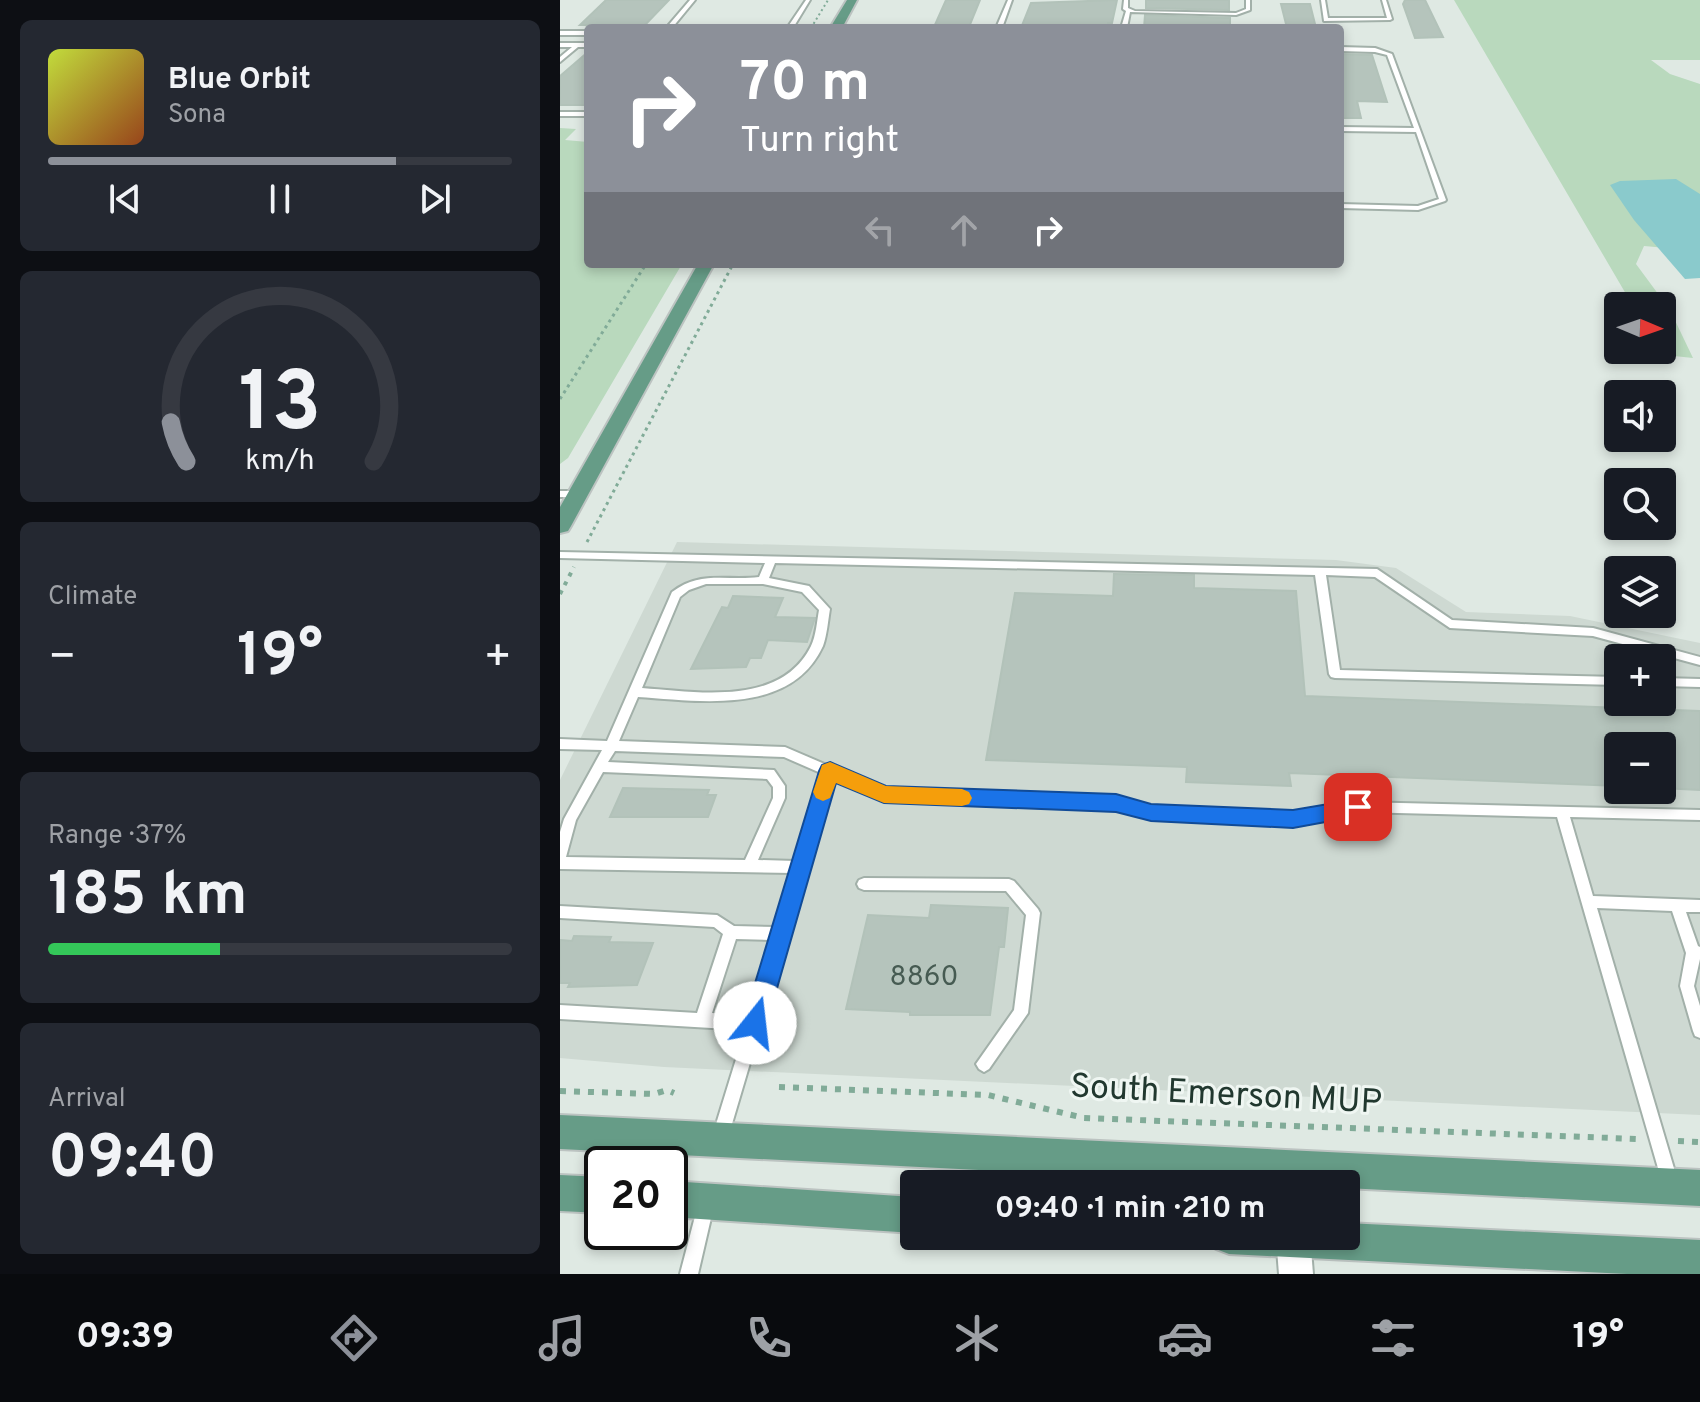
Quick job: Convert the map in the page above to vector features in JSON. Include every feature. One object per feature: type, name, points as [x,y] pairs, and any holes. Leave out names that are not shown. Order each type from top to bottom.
[{"type":"main road","points":[[838,24],[852,0]]},
{"type":"main road","points":[[560,526],[569,494],[704,268]]},
{"type":"main road","points":[[560,1132],[720,1138],[1198,1170]]},
{"type":"main road","points":[[1360,1178],[1686,1188]]},
{"type":"main road","points":[[560,1193],[584,1194]]},
{"type":"main road","points":[[688,1199],[900,1214]]},
{"type":"main road","points":[[1294,1250],[1700,1259]]},
{"type":"lane","points":[[672,24],[693,0]]},
{"type":"lane","points":[[793,24],[808,0]]},
{"type":"lane","points":[[1001,24],[1010,0]]},
{"type":"lane","points":[[1125,24],[1128,12],[1125,9],[1126,0]]},
{"type":"lane","points":[[1128,12],[1236,14],[1248,10],[1248,0]]},
{"type":"lane","points":[[1323,0],[1326,20],[1380,21],[1390,19],[1384,0]]},
{"type":"lane","points":[[560,33],[584,33]]},
{"type":"lane","points":[[560,45],[584,45]]},
{"type":"lane","points":[[560,60],[577,45]]},
{"type":"lane","points":[[1344,49],[1375,50],[1389,54],[1443,200],[1418,208],[1344,206]]},
{"type":"lane","points":[[560,114],[584,114]]},
{"type":"lane","points":[[1344,129],[1418,130]]},
{"type":"lane","points":[[560,555],[1377,573],[1450,624],[1593,632],[1700,661]]},
{"type":"lane","points":[[763,580],[771,560]]},
{"type":"lane","points":[[1320,572],[1335,674],[1604,681]]},
{"type":"lane","points":[[634,692],[737,695],[784,685],[806,669],[823,635],[825,609],[805,589],[763,580],[713,579],[685,585],[676,595],[634,692],[611,746],[570,819],[560,860],[801,867]]},
{"type":"lane","points":[[1676,682],[1700,683]]},
{"type":"lane","points":[[560,744],[785,752],[884,795],[1116,803],[1151,813],[1293,819],[1358,807],[1700,815]]},
{"type":"lane","points":[[599,767],[770,774],[779,786],[779,798],[749,866]]},
{"type":"lane","points":[[720,1138],[830,771]]},
{"type":"lane","points":[[1562,812],[1587,902],[1686,1188]]},
{"type":"lane","points":[[864,884],[1009,885],[1033,913],[1021,1013],[984,1064]]},
{"type":"lane","points":[[1587,902],[1700,906]]},
{"type":"lane","points":[[1677,905],[1696,953],[1687,986],[1700,1031]]},
{"type":"lane","points":[[560,912],[717,921],[731,932],[781,934]]},
{"type":"lane","points":[[702,1020],[731,932]]},
{"type":"lane","points":[[560,1012],[755,1023]]},
{"type":"lane","points":[[689,1274],[707,1200]]},
{"type":"path","points":[[813,24],[828,0]]},
{"type":"path","points":[[560,399],[643,268]]},
{"type":"path","points":[[560,594],[731,268]]},
{"type":"path","name":"South Emerson MUP","points":[[779,1087],[988,1095],[1084,1118],[1625,1139]]},
{"type":"path","points":[[560,1091],[654,1094],[667,1090],[674,1093]]},
{"type":"shaded area","points":[[677,542],[1336,560],[1396,568],[1466,612],[1570,616],[1604,623],[1604,628],[1628,628],[1700,643],[1700,1115],[664,1067],[560,1058],[560,780]]},
{"type":"green space","points":[[1454,0],[1700,0],[1700,60],[1651,60],[1670,74],[1700,84],[1700,251],[1644,246],[1636,264],[1657,292],[1625,292]]},
{"type":"green space","points":[[560,128],[576,129],[565,140],[584,142],[584,268],[680,268],[568,458],[560,464]]},
{"type":"green space","points":[[1676,323],[1693,358],[1676,356]]},
{"type":"water","points":[[1676,179],[1700,194],[1700,278],[1685,279],[1634,220],[1610,185],[1620,181]]},
{"type":"building","points":[[606,0],[669,0],[646,24],[580,25]]},
{"type":"building","points":[[946,0],[980,0],[970,24],[935,24]]},
{"type":"building","points":[[1117,0],[1112,23],[1108,24],[1023,24],[1031,3]]},
{"type":"building","points":[[1146,0],[1229,0],[1229,10],[1146,8]]},
{"type":"building","points":[[1405,0],[1425,0],[1443,37],[1415,38],[1403,4]]},
{"type":"building","points":[[1281,4],[1310,4],[1315,24],[1286,24]]},
{"type":"building","points":[[1145,15],[1230,18],[1230,24],[1144,24]]},
{"type":"building","points":[[1344,54],[1372,55],[1387,102],[1357,101],[1361,118],[1344,118]]},
{"type":"building","points":[[584,55],[584,105],[560,105],[560,76]]},
{"type":"building","points":[[1114,574],[1194,575],[1194,588],[1296,591],[1305,696],[1604,707],[1604,716],[1676,716],[1676,710],[1700,711],[1700,790],[1676,789],[1676,732],[1604,732],[1604,785],[1289,773],[1291,786],[1186,782],[1187,767],[986,760],[1015,593],[1113,596]]},
{"type":"building","points":[[733,596],[783,598],[775,617],[815,618],[807,642],[768,640],[761,658],[750,658],[746,667],[691,669],[722,607],[728,608]]},
{"type":"building","points":[[623,788],[709,790],[707,795],[716,795],[708,817],[610,817]]},
{"type":"building","points":[[931,905],[1008,908],[1004,947],[999,947],[990,1015],[910,1015],[910,1012],[846,1009],[868,915],[929,918]]},
{"type":"building","points":[[574,936],[611,937],[609,942],[653,943],[637,985],[568,987],[570,983],[560,983],[560,940],[572,941]]},
{"type":"slow traffic","points":[[823,792],[830,771],[884,795],[962,798]]},
{"type":"route","points":[[755,1023],[830,771],[884,795],[1116,803],[1151,813],[1293,819],[1358,807]]}]
